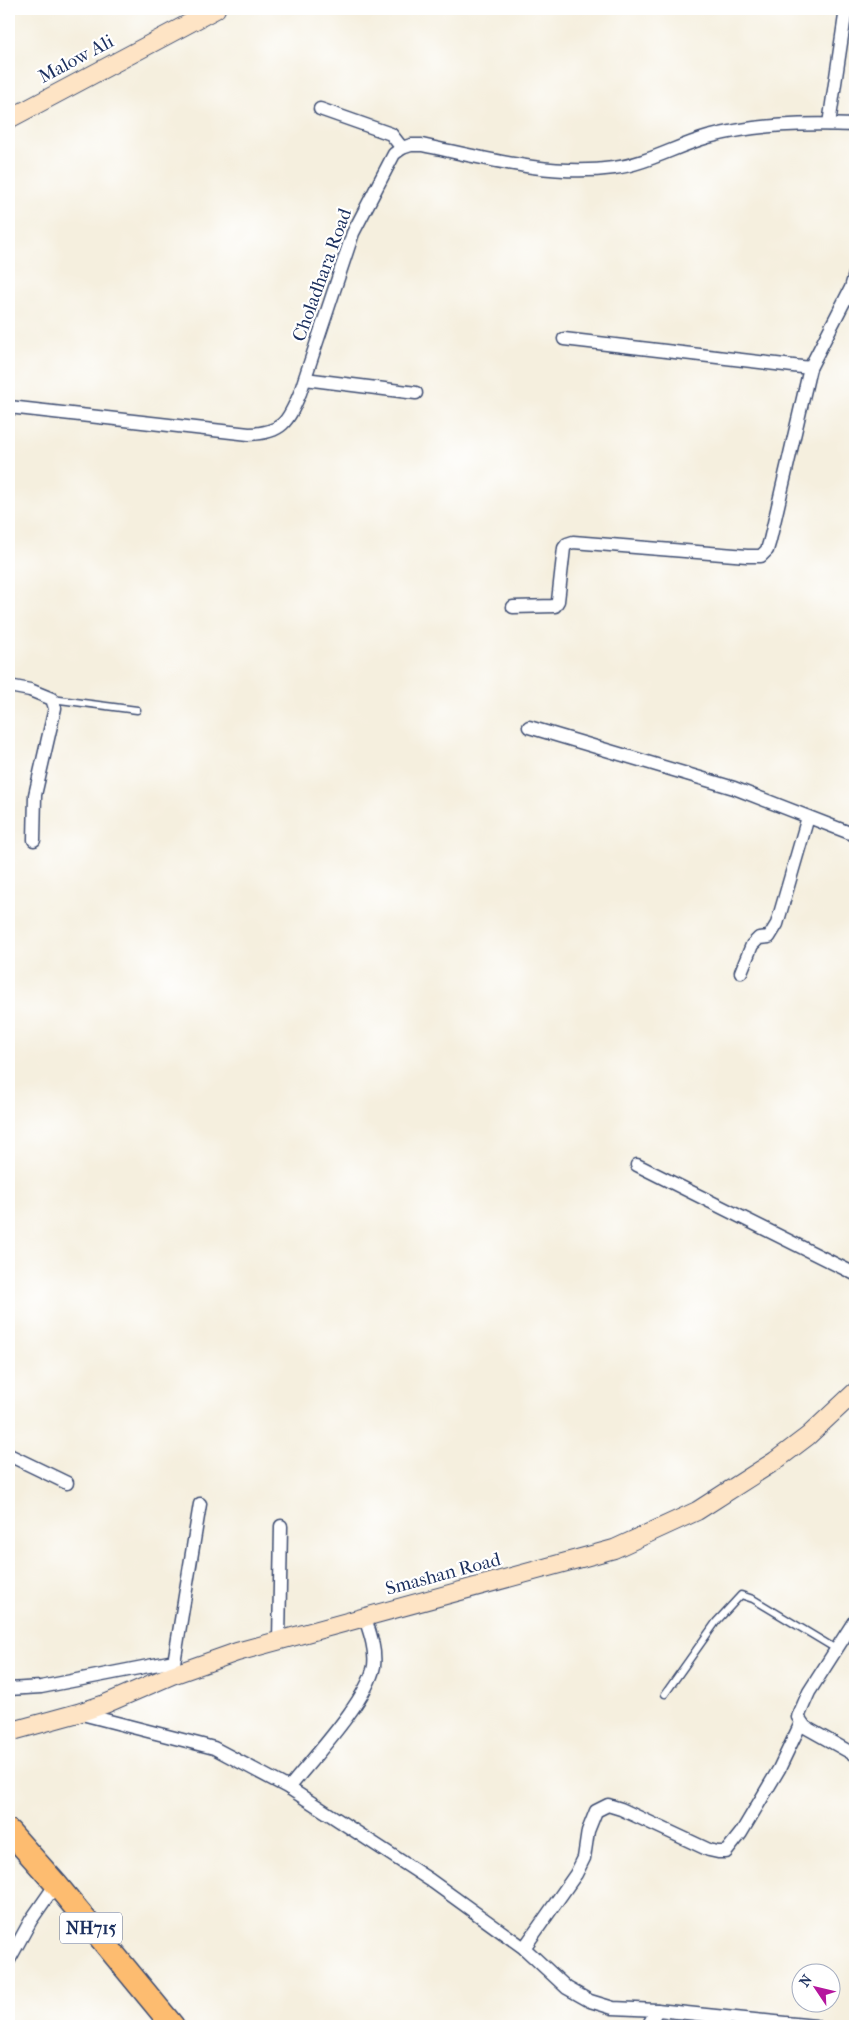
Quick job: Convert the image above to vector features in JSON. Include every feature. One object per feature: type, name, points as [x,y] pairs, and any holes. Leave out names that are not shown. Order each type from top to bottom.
[{"type":"highway","name":"NH715","points":[[9,1831],[56,1884],[173,2026]]},
{"type":"street","name":"Malow Ali","points":[[9,119],[216,9]]},
{"type":"street","points":[[829,124],[846,9]]},
{"type":"street","points":[[320,109],[391,134],[402,148],[411,145],[422,145],[498,161],[567,171],[616,168],[681,145],[747,129],[829,124],[855,125]]},
{"type":"street","name":"Choladhara Road","points":[[9,407],[249,434],[274,431],[292,411],[305,380],[353,234],[390,161],[402,148]]},
{"type":"street","points":[[513,606],[554,606],[558,601],[564,548],[567,544],[573,542],[761,556],[767,550],[770,540],[810,368],[851,288],[855,274]]},
{"type":"street","points":[[564,339],[810,368]]},
{"type":"street","points":[[305,380],[416,393]]},
{"type":"street","points":[[9,686],[30,690],[52,699],[55,708],[35,796],[34,840]]},
{"type":"street","points":[[529,727],[734,788],[855,836]]},
{"type":"street","points":[[741,972],[752,945],[759,938],[770,937],[777,924],[808,817]]},
{"type":"street","points":[[637,1165],[855,1274]]},
{"type":"street","name":"Smashan Road","points":[[9,1732],[105,1704],[173,1668],[365,1618],[614,1549],[698,1511],[775,1461],[808,1436],[855,1392]]},
{"type":"street","points":[[9,1455],[67,1483]]},
{"type":"street","points":[[9,1689],[41,1687],[173,1668],[200,1504]]},
{"type":"street","points":[[279,1641],[281,1526]]},
{"type":"street","points":[[289,1788],[350,1712],[368,1684],[374,1666],[374,1651],[365,1618]]},
{"type":"street","points":[[855,1620],[800,1708],[798,1717],[805,1728],[855,1755]]},
{"type":"street","points":[[78,1713],[214,1748],[289,1788],[314,1806],[398,1858],[524,1948],[567,1988],[590,2002],[613,2008],[657,2010],[815,2026]]},
{"type":"street","points":[[524,1948],[576,1874],[584,1858],[588,1830],[596,1811],[608,1805],[621,1809],[709,1850],[726,1852],[741,1833],[779,1769],[801,1723]]},
{"type":"street","points":[[9,1960],[31,1920],[56,1884]]},
{"type":"street","points":[[648,2026],[657,2010]]},
{"type":"lane","points":[[52,699],[137,710]]},
{"type":"lane","points":[[666,1694],[716,1622],[741,1595],[753,1598],[836,1649]]}]
